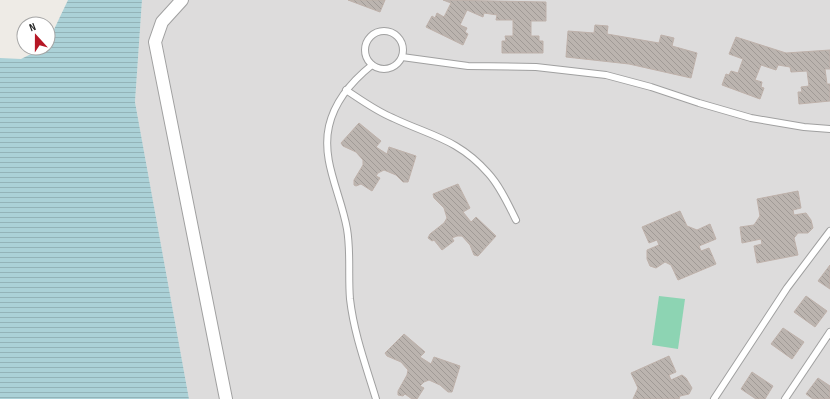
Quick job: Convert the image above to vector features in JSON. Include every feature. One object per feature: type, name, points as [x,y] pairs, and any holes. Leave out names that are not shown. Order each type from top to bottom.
[{"type":"street","points":[[182,0],[162,22],[155,42],[226,399]]},
{"type":"lane","points":[[379,32],[390,32],[396,35],[402,45],[402,57],[399,62],[389,68],[383,69],[372,65],[368,61],[365,50],[369,39],[379,32]]},
{"type":"lane","points":[[402,57],[468,66],[536,67],[606,75],[652,87],[699,103],[751,118],[804,127],[830,129]]},
{"type":"lane","points":[[372,65],[358,76],[346,90],[335,107],[329,126],[326,145],[328,165],[343,208],[348,231],[350,297],[354,323],[376,399]]},
{"type":"lane","points":[[346,90],[369,106],[394,119],[445,139],[468,154],[488,173],[504,195],[516,220]]},
{"type":"lane","points":[[714,399],[787,288],[830,231]]},
{"type":"lane","points":[[785,399],[830,332]]},
{"type":"shaded area","points":[[142,0],[830,0],[830,399],[189,399],[135,102]]},
{"type":"green space","points":[[659,296],[685,299],[678,349],[652,345]]},
{"type":"water","points":[[68,0],[142,0],[135,102],[189,399],[0,399],[0,58],[21,59],[27,56],[56,56],[56,25]]},
{"type":"building","points":[[348,0],[385,0],[380,12]]},
{"type":"building","points":[[443,0],[546,2],[546,21],[531,21],[531,36],[539,36],[539,41],[543,41],[543,53],[502,53],[502,41],[506,41],[505,36],[513,36],[513,20],[496,20],[497,15],[484,13],[483,17],[467,10],[460,25],[467,28],[465,32],[468,34],[463,45],[426,27],[432,16],[435,18],[437,13],[444,17],[451,3]]},
{"type":"building","points":[[595,25],[608,26],[607,34],[659,43],[661,35],[674,38],[672,46],[697,53],[691,78],[629,64],[566,57],[568,31],[594,33]]},
{"type":"building","points":[[736,37],[786,53],[830,50],[830,69],[825,69],[827,84],[830,84],[830,101],[799,104],[798,92],[802,92],[801,87],[809,86],[807,71],[791,72],[790,67],[778,65],[776,70],[761,65],[755,80],[762,82],[761,87],[764,88],[760,99],[722,85],[726,74],[729,75],[731,71],[738,73],[743,59],[729,54]]},
{"type":"building","points":[[359,123],[381,141],[376,147],[387,154],[389,147],[416,156],[408,182],[403,182],[396,175],[384,170],[376,176],[380,178],[372,191],[361,184],[356,186],[354,185],[354,180],[363,165],[363,160],[356,152],[343,146],[341,143]]},
{"type":"building","points":[[458,184],[470,208],[463,212],[471,222],[476,217],[496,236],[478,256],[474,255],[470,245],[462,236],[452,238],[454,241],[442,250],[434,240],[432,241],[428,238],[430,234],[444,223],[447,218],[444,208],[434,198],[433,194]]},
{"type":"building","points":[[798,191],[801,208],[793,210],[794,215],[806,213],[811,220],[813,228],[808,233],[798,233],[794,238],[798,255],[757,263],[754,246],[762,244],[761,239],[742,243],[740,227],[754,225],[760,216],[757,199]]},
{"type":"building","points":[[680,211],[687,226],[697,230],[710,224],[716,239],[699,246],[701,251],[709,248],[716,264],[678,280],[671,265],[665,262],[656,268],[650,266],[647,259],[647,250],[659,245],[657,240],[649,243],[642,227]]},
{"type":"building","points":[[830,265],[830,289],[818,281]]},
{"type":"building","points":[[806,296],[827,311],[815,327],[794,312]]},
{"type":"building","points":[[783,328],[804,342],[792,359],[771,344]]},
{"type":"building","points":[[404,334],[425,352],[420,357],[431,364],[434,357],[460,366],[452,392],[448,392],[440,385],[429,380],[420,386],[424,388],[417,399],[412,399],[405,394],[403,396],[398,395],[398,391],[407,375],[408,370],[401,362],[387,356],[385,353]]},
{"type":"building","points":[[669,356],[676,372],[669,375],[671,380],[682,375],[686,378],[692,388],[689,394],[680,396],[679,399],[633,399],[638,388],[631,373]]},
{"type":"building","points":[[752,372],[773,386],[765,399],[756,399],[741,389]]},
{"type":"building","points":[[818,378],[830,386],[830,399],[813,399],[806,394]]}]
